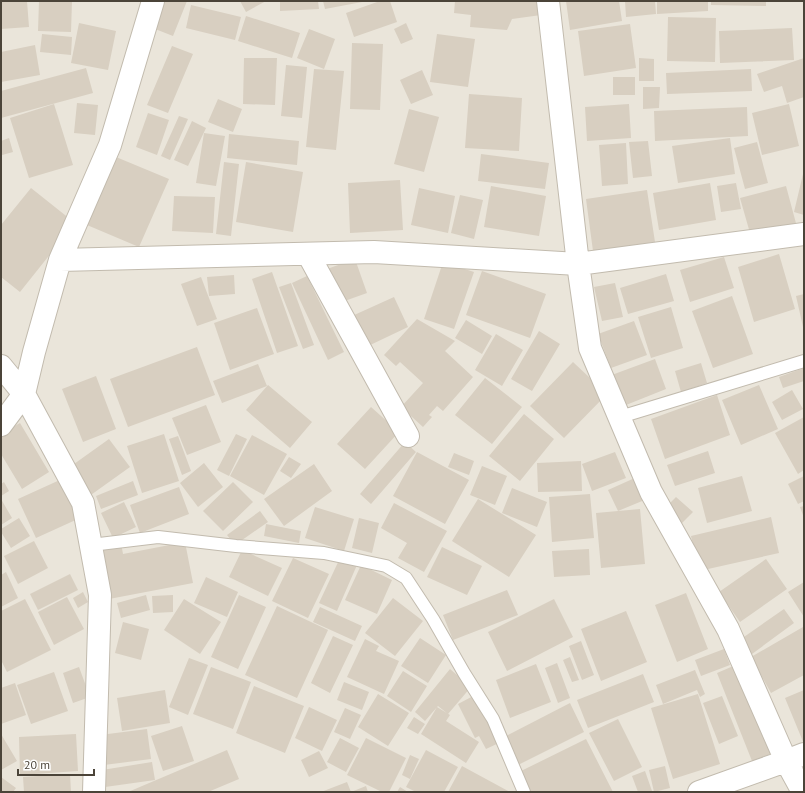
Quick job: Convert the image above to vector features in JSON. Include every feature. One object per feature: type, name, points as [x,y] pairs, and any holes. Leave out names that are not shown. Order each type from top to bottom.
[{"type":"street","points":[[1,425],[24,394],[34,352],[60,260],[110,145],[153,1]]},
{"type":"street","points":[[548,1],[578,264],[590,348],[651,492],[728,630],[795,757],[803,792]]},
{"type":"street","points":[[60,260],[374,252],[578,264],[804,234]]},
{"type":"street","points":[[308,254],[408,436]]},
{"type":"street","points":[[1,366],[24,394],[83,503],[100,595],[94,792]]},
{"type":"street","points":[[699,792],[795,757]]},
{"type":"lane","points":[[620,417],[804,361]]},
{"type":"lane","points":[[91,545],[158,536],[236,546],[324,553],[386,566],[406,578],[433,619],[464,674],[493,719],[524,792]]},
{"type":"shaded area","points":[[1,1],[804,1],[804,792],[1,792]]},
{"type":"building","points":[[1,1],[27,1],[29,27],[1,29]]},
{"type":"building","points":[[39,1],[72,1],[71,32],[38,31]]},
{"type":"building","points":[[160,1],[187,1],[173,36],[150,27]]},
{"type":"building","points":[[240,1],[266,1],[246,12]]},
{"type":"building","points":[[280,1],[318,1],[319,9],[280,11]]},
{"type":"building","points":[[323,1],[362,1],[362,2],[325,9]]},
{"type":"building","points":[[380,1],[390,1],[397,22],[354,37],[346,13]]},
{"type":"building","points":[[455,1],[539,1],[541,15],[512,19],[507,30],[470,27],[471,15],[454,13]]},
{"type":"building","points":[[566,1],[619,1],[622,21],[570,30]]},
{"type":"building","points":[[625,1],[655,1],[656,14],[626,17]]},
{"type":"building","points":[[657,1],[708,1],[708,11],[657,14]]},
{"type":"building","points":[[711,1],[766,1],[766,6],[711,5]]},
{"type":"building","points":[[191,5],[241,17],[235,40],[186,28]]},
{"type":"building","points":[[246,16],[300,33],[292,58],[238,41]]},
{"type":"building","points":[[668,17],[716,18],[715,62],[667,61]]},
{"type":"building","points":[[79,23],[116,31],[108,70],[71,63]]},
{"type":"building","points":[[406,23],[413,39],[401,44],[394,29]]},
{"type":"building","points":[[630,24],[636,68],[584,76],[578,31]]},
{"type":"building","points":[[792,28],[794,60],[720,63],[719,31]]},
{"type":"building","points":[[309,29],[335,39],[324,69],[297,58]]},
{"type":"building","points":[[42,34],[72,37],[71,55],[40,52]]},
{"type":"building","points":[[437,34],[475,39],[468,87],[430,82]]},
{"type":"building","points":[[352,43],[383,44],[380,110],[350,109]]},
{"type":"building","points":[[35,45],[40,75],[1,82],[1,52]]},
{"type":"building","points":[[172,46],[193,54],[168,113],[147,105]]},
{"type":"building","points":[[244,58],[277,58],[275,105],[243,104]]},
{"type":"building","points":[[639,58],[654,59],[654,81],[639,81]]},
{"type":"building","points":[[804,58],[804,97],[787,103],[782,86],[764,92],[757,74]]},
{"type":"building","points":[[286,65],[307,67],[302,118],[281,116]]},
{"type":"building","points":[[86,68],[93,93],[1,118],[1,91]]},
{"type":"building","points":[[314,69],[344,71],[336,150],[306,147]]},
{"type":"building","points":[[751,69],[752,91],[667,94],[666,73]]},
{"type":"building","points":[[422,70],[433,95],[411,104],[400,80]]},
{"type":"building","points":[[613,77],[635,77],[635,95],[613,95]]},
{"type":"building","points":[[643,87],[660,87],[659,108],[643,109]]},
{"type":"building","points":[[469,94],[522,98],[519,151],[465,148]]},
{"type":"building","points":[[218,99],[242,109],[233,132],[208,122]]},
{"type":"building","points":[[77,103],[98,105],[95,135],[74,133]]},
{"type":"building","points":[[54,104],[73,165],[29,178],[10,118]]},
{"type":"building","points":[[629,104],[631,138],[587,141],[585,107]]},
{"type":"building","points":[[789,104],[799,146],[762,155],[752,113]]},
{"type":"building","points":[[747,107],[748,136],[655,141],[654,111]]},
{"type":"building","points":[[409,109],[439,117],[424,172],[394,164]]},
{"type":"building","points":[[148,113],[169,120],[157,155],[136,147]]},
{"type":"building","points":[[179,116],[188,119],[170,160],[161,156]]},
{"type":"building","points":[[192,121],[206,128],[188,166],[174,160]]},
{"type":"building","points":[[204,133],[225,136],[216,186],[196,183]]},
{"type":"building","points":[[229,134],[299,141],[297,165],[227,158]]},
{"type":"building","points":[[9,138],[13,152],[2,155],[1,141]]},
{"type":"building","points":[[730,138],[735,174],[678,183],[672,146]]},
{"type":"building","points":[[648,141],[652,176],[633,178],[629,142]]},
{"type":"building","points":[[757,142],[768,183],[745,189],[734,148]]},
{"type":"building","points":[[626,143],[628,184],[602,186],[599,145]]},
{"type":"building","points":[[481,154],[549,163],[545,189],[478,181]]},
{"type":"building","points":[[116,157],[169,179],[139,247],[87,225]]},
{"type":"building","points":[[224,162],[239,164],[231,236],[216,234]]},
{"type":"building","points":[[246,162],[303,172],[293,232],[236,222]]},
{"type":"building","points":[[804,174],[804,215],[794,212]]},
{"type":"building","points":[[400,180],[403,230],[350,233],[348,183]]},
{"type":"building","points":[[710,183],[716,220],[659,230],[653,193]]},
{"type":"building","points":[[736,183],[741,209],[721,212],[717,186]]},
{"type":"building","points":[[491,186],[546,196],[539,236],[484,227]]},
{"type":"building","points":[[786,186],[797,227],[752,240],[740,198]]},
{"type":"building","points":[[31,188],[75,223],[20,292],[1,277],[1,225]]},
{"type":"building","points":[[419,188],[455,196],[448,233],[411,225]]},
{"type":"building","points":[[647,190],[655,242],[593,251],[586,199]]},
{"type":"building","points":[[460,195],[483,200],[474,239],[451,233]]},
{"type":"building","points":[[174,196],[215,197],[213,233],[172,231]]},
{"type":"building","points":[[779,254],[795,309],[754,322],[738,267]]},
{"type":"building","points":[[724,257],[734,288],[690,302],[680,270]]},
{"type":"building","points":[[355,259],[367,293],[339,303],[327,269]]},
{"type":"building","points":[[443,262],[474,272],[454,329],[424,319]]},
{"type":"building","points":[[482,271],[546,294],[530,338],[466,315]]},
{"type":"building","points":[[272,272],[298,346],[277,353],[252,279]]},
{"type":"building","points":[[666,274],[674,301],[628,314],[620,288]]},
{"type":"building","points":[[234,275],[235,294],[209,296],[207,277]]},
{"type":"building","points":[[307,276],[344,352],[328,360],[292,283]]},
{"type":"building","points":[[201,277],[217,319],[197,326],[181,284]]},
{"type":"building","points":[[291,283],[314,345],[303,349],[279,287]]},
{"type":"building","points":[[615,283],[623,317],[602,321],[594,287]]},
{"type":"building","points":[[804,294],[804,327],[803,327],[796,296]]},
{"type":"building","points":[[732,296],[753,354],[713,368],[692,311]]},
{"type":"building","points":[[394,297],[408,327],[366,347],[352,316]]},
{"type":"building","points":[[671,307],[683,348],[651,358],[638,317]]},
{"type":"building","points":[[257,308],[274,354],[230,370],[214,323]]},
{"type":"building","points":[[417,319],[455,341],[445,351],[473,377],[443,411],[437,406],[429,415],[432,417],[423,427],[401,407],[423,383],[400,362],[396,366],[384,355]]},
{"type":"building","points":[[466,320],[492,336],[482,354],[455,338]]},
{"type":"building","points":[[634,321],[647,355],[611,368],[598,334]]},
{"type":"building","points":[[539,331],[560,344],[532,391],[511,379]]},
{"type":"building","points":[[496,334],[523,350],[502,386],[475,370]]},
{"type":"building","points":[[197,347],[215,395],[128,427],[110,379]]},
{"type":"building","points":[[655,359],[666,389],[621,407],[609,376]]},
{"type":"building","points":[[573,362],[607,394],[564,438],[530,406]]},
{"type":"building","points":[[701,363],[707,383],[681,392],[675,371]]},
{"type":"building","points":[[258,364],[267,386],[222,403],[213,381]]},
{"type":"building","points":[[804,368],[804,381],[783,388],[779,377]]},
{"type":"building","points":[[96,376],[116,429],[83,442],[62,389]]},
{"type":"building","points":[[485,378],[522,407],[492,444],[455,415]]},
{"type":"building","points":[[268,385],[312,422],[290,448],[246,410]]},
{"type":"building","points":[[759,385],[778,429],[741,445],[722,400]]},
{"type":"building","points":[[792,390],[803,409],[782,420],[772,402]]},
{"type":"building","points":[[717,395],[730,435],[665,459],[651,419]]},
{"type":"building","points":[[206,405],[221,442],[187,455],[172,418]]},
{"type":"building","points":[[371,407],[399,432],[365,469],[337,444]]},
{"type":"building","points":[[524,414],[554,439],[520,481],[489,456]]},
{"type":"building","points":[[804,417],[804,470],[798,474],[775,433]]},
{"type":"building","points":[[20,423],[49,472],[22,489],[1,454],[1,434]]},
{"type":"building","points":[[164,434],[179,481],[142,493],[127,446]]},
{"type":"building","points":[[236,434],[247,439],[229,476],[217,470]]},
{"type":"building","points":[[252,435],[287,454],[264,495],[230,476]]},
{"type":"building","points":[[178,436],[191,471],[182,475],[169,439]]},
{"type":"building","points":[[109,439],[130,467],[88,497],[67,469]]},
{"type":"building","points":[[405,442],[416,452],[371,504],[360,494]]},
{"type":"building","points":[[708,451],[715,473],[675,486],[667,465]]},
{"type":"building","points":[[417,452],[469,480],[445,524],[393,496]]},
{"type":"building","points":[[615,452],[626,478],[592,491],[582,464]]},
{"type":"building","points":[[454,453],[474,461],[469,475],[448,467]]},
{"type":"building","points":[[289,457],[301,464],[291,478],[280,471]]},
{"type":"building","points":[[581,461],[582,491],[538,492],[537,463]]},
{"type":"building","points":[[204,463],[223,487],[198,507],[180,483]]},
{"type":"building","points":[[314,464],[332,491],[284,526],[264,499]]},
{"type":"building","points":[[482,466],[507,476],[495,505],[470,495]]},
{"type":"building","points":[[742,476],[752,511],[707,523],[698,488]]},
{"type":"building","points":[[804,476],[804,501],[798,504],[788,484]]},
{"type":"building","points":[[637,477],[647,499],[618,511],[608,490]]},
{"type":"building","points":[[62,479],[80,518],[36,538],[18,499]]},
{"type":"building","points":[[133,481],[138,495],[101,509],[96,496]]},
{"type":"building","points":[[4,482],[9,491],[1,496],[1,484]]},
{"type":"building","points":[[233,482],[253,502],[223,531],[203,511]]},
{"type":"building","points":[[179,487],[189,514],[140,533],[130,505]]},
{"type":"building","points":[[512,488],[547,502],[537,527],[502,513]]},
{"type":"building","points":[[590,494],[594,538],[552,542],[549,497]]},
{"type":"building","points":[[676,497],[693,512],[680,525],[664,509]]},
{"type":"building","points":[[1,499],[12,518],[1,525]]},
{"type":"building","points":[[478,499],[536,535],[509,577],[452,541]]},
{"type":"building","points":[[124,502],[136,527],[113,538],[101,513]]},
{"type":"building","points":[[394,503],[447,531],[424,572],[398,558],[407,543],[381,528]]},
{"type":"building","points":[[804,506],[804,518],[800,507]]},
{"type":"building","points":[[315,507],[354,519],[344,551],[305,538]]},
{"type":"building","points":[[640,509],[645,564],[601,568],[596,513]]},
{"type":"building","points":[[260,511],[268,522],[235,545],[227,535]]},
{"type":"building","points":[[771,517],[779,553],[699,571],[691,536]]},
{"type":"building","points":[[19,518],[30,536],[11,548],[1,532],[1,529]]},
{"type":"building","points":[[359,518],[379,523],[372,553],[352,548]]},
{"type":"building","points":[[266,524],[301,531],[299,543],[264,536]]},
{"type":"building","points":[[34,541],[48,568],[18,584],[4,556]]},
{"type":"building","points":[[185,542],[193,583],[109,599],[99,547],[121,543],[123,554]]},
{"type":"building","points":[[442,547],[482,566],[467,595],[427,577]]},
{"type":"building","points":[[589,549],[590,575],[554,577],[552,551]]},
{"type":"building","points":[[242,550],[282,568],[268,596],[229,577]]},
{"type":"building","points":[[293,558],[329,574],[308,618],[272,601]]},
{"type":"building","points":[[340,558],[357,565],[337,611],[319,603]]},
{"type":"building","points":[[766,559],[787,589],[740,622],[719,592]]},
{"type":"building","points":[[361,565],[392,580],[377,614],[345,600]]},
{"type":"building","points":[[6,572],[18,598],[1,607],[1,575]]},
{"type":"building","points":[[70,574],[78,590],[38,610],[30,594]]},
{"type":"building","points":[[206,577],[238,592],[227,617],[194,603]]},
{"type":"building","points":[[804,582],[804,617],[788,592]]},
{"type":"building","points":[[507,590],[518,615],[453,640],[443,615]]},
{"type":"building","points":[[83,592],[88,602],[78,608],[73,598]]},
{"type":"building","points":[[686,593],[708,649],[677,662],[655,605]]},
{"type":"building","points":[[146,595],[150,610],[121,618],[117,603]]},
{"type":"building","points":[[173,595],[173,612],[153,613],[152,596]]},
{"type":"building","points":[[239,595],[266,607],[238,669],[211,657]]},
{"type":"building","points":[[67,597],[84,629],[54,645],[38,612]]},
{"type":"building","points":[[393,598],[423,621],[395,656],[365,633]]},
{"type":"building","points":[[25,599],[51,650],[7,672],[1,660],[1,611]]},
{"type":"building","points":[[184,599],[221,622],[200,654],[164,630]]},
{"type":"building","points":[[554,599],[573,637],[507,671],[488,632]]},
{"type":"building","points":[[277,606],[328,630],[297,698],[245,675]]},
{"type":"building","points":[[320,607],[362,626],[355,641],[313,622]]},
{"type":"building","points":[[784,609],[794,623],[752,654],[741,639]]},
{"type":"building","points":[[626,611],[647,662],[601,681],[581,629]]},
{"type":"building","points":[[123,622],[149,629],[141,660],[115,653]]},
{"type":"building","points":[[803,627],[804,675],[771,693],[751,657]]},
{"type":"building","points":[[333,636],[353,645],[330,693],[311,683]]},
{"type":"building","points":[[420,638],[446,655],[428,683],[401,666]]},
{"type":"building","points":[[365,639],[379,646],[376,651],[399,661],[384,694],[347,677]]},
{"type":"building","points":[[581,641],[594,675],[582,680],[569,646]]},
{"type":"building","points":[[724,649],[730,665],[701,676],[695,660]]},
{"type":"building","points":[[570,657],[579,680],[572,682],[563,660]]},
{"type":"building","points":[[189,658],[208,665],[188,715],[169,707]]},
{"type":"building","points":[[557,663],[570,698],[558,703],[545,668]]},
{"type":"building","points":[[536,664],[551,702],[510,718],[496,680]]},
{"type":"building","points":[[738,664],[773,753],[752,761],[717,673]]},
{"type":"building","points":[[79,667],[90,697],[73,703],[63,673]]},
{"type":"building","points":[[211,667],[251,682],[233,729],[193,714]]},
{"type":"building","points":[[450,669],[471,687],[448,714],[438,706],[425,721],[415,712]]},
{"type":"building","points":[[695,670],[705,694],[700,697],[697,690],[663,704],[656,685]]},
{"type":"building","points":[[403,671],[427,686],[411,712],[387,696]]},
{"type":"building","points":[[54,672],[68,711],[31,724],[17,685]]},
{"type":"building","points":[[643,674],[654,702],[588,728],[577,700]]},
{"type":"building","points":[[344,682],[369,692],[362,710],[337,700]]},
{"type":"building","points":[[15,683],[26,715],[1,724],[1,688]]},
{"type":"building","points":[[254,686],[304,706],[285,753],[236,733]]},
{"type":"building","points":[[165,690],[170,723],[122,731],[117,698]]},
{"type":"building","points":[[804,690],[804,744],[785,698]]},
{"type":"building","points":[[378,694],[409,713],[388,746],[358,727]]},
{"type":"building","points":[[477,694],[501,742],[486,749],[479,736],[475,738],[458,704]]},
{"type":"building","points":[[698,694],[720,764],[673,779],[651,708]]},
{"type":"building","points":[[722,696],[738,736],[719,744],[703,703]]},
{"type":"building","points":[[570,703],[584,732],[518,765],[504,737]]},
{"type":"building","points":[[309,707],[337,720],[322,751],[295,738]]},
{"type":"building","points":[[437,707],[450,715],[446,721],[479,742],[466,763],[421,734]]},
{"type":"building","points":[[345,708],[361,715],[350,739],[334,732]]},
{"type":"building","points":[[414,717],[425,724],[418,734],[407,728]]},
{"type":"building","points":[[618,719],[642,767],[614,781],[589,733]]},
{"type":"building","points":[[182,726],[194,761],[163,771],[151,736]]},
{"type":"building","points":[[147,729],[151,759],[104,765],[100,735]]},
{"type":"building","points":[[1,734],[17,761],[1,770]]},
{"type":"building","points":[[76,734],[78,771],[20,775],[19,737]]},
{"type":"building","points":[[340,738],[359,748],[346,772],[327,762]]},
{"type":"building","points":[[366,738],[406,758],[389,792],[382,792],[347,775]]},
{"type":"building","points":[[586,739],[613,792],[529,792],[519,772]]},
{"type":"building","points":[[227,750],[239,779],[208,792],[128,792]]},
{"type":"building","points":[[426,750],[458,767],[444,792],[416,792],[406,787]]},
{"type":"building","points":[[319,751],[328,768],[309,777],[301,760]]},
{"type":"building","points":[[410,755],[419,759],[410,779],[402,775]]},
{"type":"building","points":[[152,762],[155,780],[105,787],[102,770]]},
{"type":"building","points":[[462,766],[510,792],[448,792]]},
{"type":"building","points":[[665,766],[670,788],[654,792],[649,770]]},
{"type":"building","points":[[645,771],[652,791],[638,792],[632,776]]},
{"type":"building","points":[[70,774],[71,792],[24,792],[23,777]]},
{"type":"building","points":[[1,777],[16,788],[13,792],[1,792]]},
{"type":"building","points":[[347,782],[351,792],[321,792]]},
{"type":"building","points":[[366,786],[368,792],[351,792]]},
{"type":"building","points":[[400,787],[408,792],[397,792]]}]
